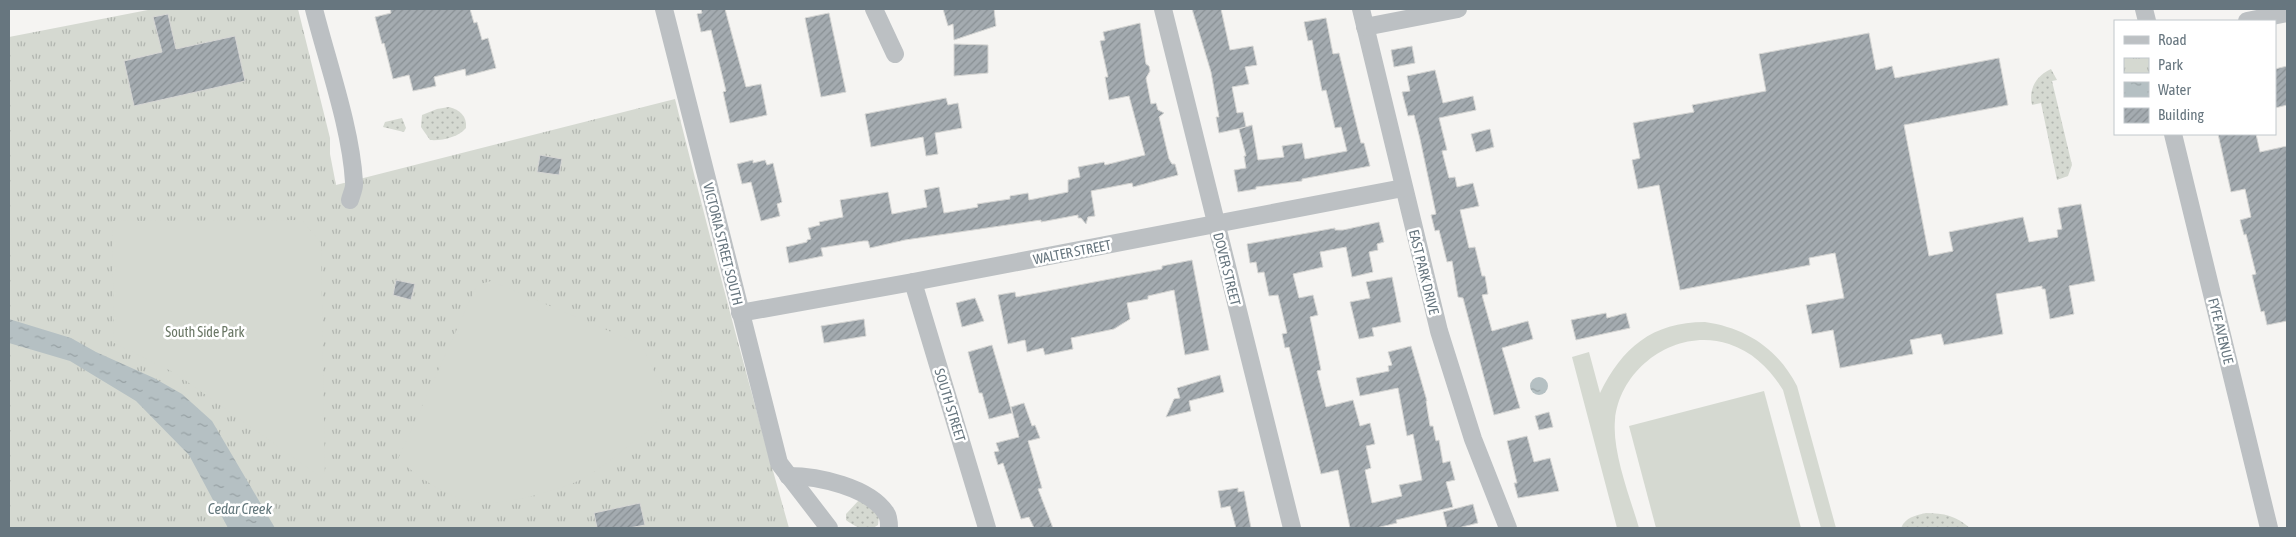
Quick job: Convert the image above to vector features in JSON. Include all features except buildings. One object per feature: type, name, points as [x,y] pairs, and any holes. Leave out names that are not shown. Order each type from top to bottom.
[{"type":"street","points":[[314,9],[344,123],[351,160],[355,184],[350,200]]},
{"type":"street","name":"VICTORIA STREET SOUTH","points":[[664,9],[779,464],[829,528]]},
{"type":"street","points":[[874,9],[895,54]]},
{"type":"street","name":"DOVER STREET","points":[[1163,9],[1292,528]]},
{"type":"street","name":"EAST PARK DRIVE","points":[[1361,9],[1403,188],[1452,375],[1508,528]]},
{"type":"street","points":[[1365,27],[1458,9]]},
{"type":"street","points":[[2252,20],[2287,13]]},
{"type":"street","name":"FYFE AVENUE","points":[[2173,135],[2269,528]]},
{"type":"street","name":"WALTER STREET","points":[[740,313],[913,282],[1403,188]]},
{"type":"street","name":"SOUTH STREET","points":[[913,282],[987,528]]},
{"type":"street","points":[[788,476],[810,476],[870,498],[887,514],[889,528]]},
{"type":"green space","name":"South Side Park","points":[[153,9],[298,9],[330,138],[330,154],[336,185],[675,99],[730,314],[789,528],[9,528],[9,37]]},
{"type":"green space","points":[[2051,69],[2057,80],[2052,81],[2072,165],[2068,176],[2057,180],[2041,103],[2032,105],[2031,99],[2035,83]]},
{"type":"green space","points":[[449,107],[462,114],[466,128],[450,138],[430,140],[421,127],[422,115]]},
{"type":"green space","points":[[402,118],[406,128],[404,132],[383,127],[385,122]]},
{"type":"green space","points":[[9,183],[13,255],[9,255]]},
{"type":"green space","points":[[302,220],[321,243],[325,480],[175,373],[114,343],[112,221]]},
{"type":"green space","points":[[491,281],[642,345],[660,385],[663,402],[658,420],[650,429],[586,477],[536,495],[495,503],[484,503],[449,494],[427,482],[398,459],[477,285]]},
{"type":"green space","points":[[1705,322],[1734,329],[1759,342],[1780,361],[1789,373],[1797,386],[1836,528],[1821,528],[1783,390],[1778,382],[1767,368],[1738,347],[1709,340],[1690,341],[1671,347],[1654,356],[1640,368],[1628,383],[1619,401],[1615,420],[1616,446],[1622,474],[1639,528],[1617,528],[1572,357],[1589,352],[1600,393],[1618,363],[1641,341],[1669,327],[1686,323]]},
{"type":"green space","points":[[1764,391],[1801,528],[1656,528],[1629,426]]},
{"type":"green space","points":[[860,499],[879,516],[878,525],[870,529],[857,527],[846,520],[846,514]]},
{"type":"green space","points":[[1926,513],[1950,516],[1970,528],[1901,528],[1908,519]]},
{"type":"water","name":"Cedar Creek","points":[[9,319],[71,338],[96,352],[154,378],[182,394],[212,421],[275,528],[228,528],[189,455],[136,401],[70,361],[9,343]]},
{"type":"water","points":[[1539,377],[1545,380],[1548,386],[1545,392],[1539,395],[1533,392],[1530,386],[1533,380]]}]
